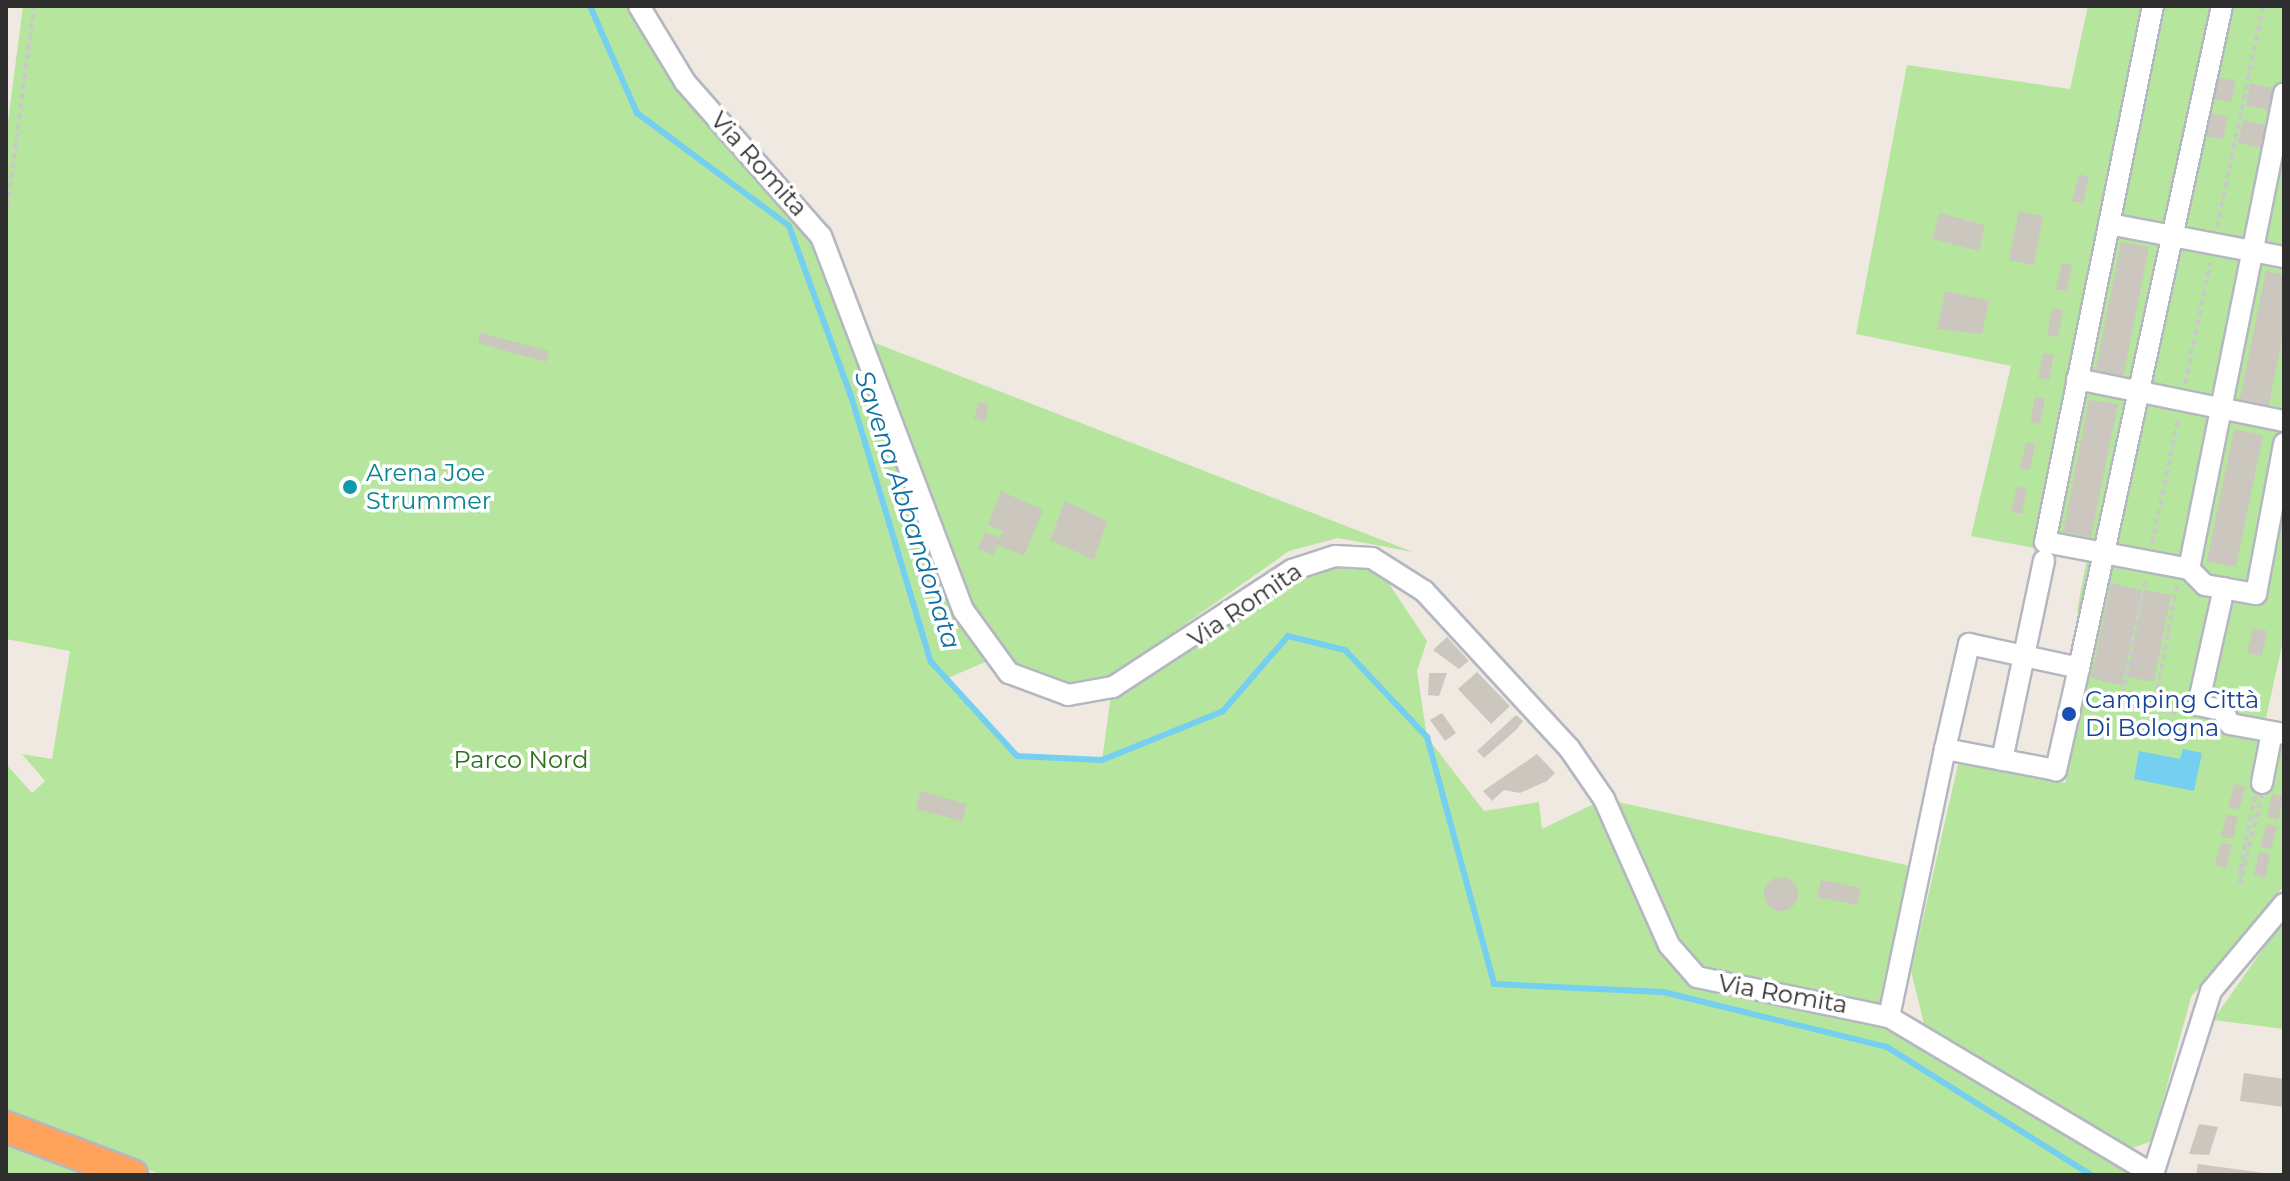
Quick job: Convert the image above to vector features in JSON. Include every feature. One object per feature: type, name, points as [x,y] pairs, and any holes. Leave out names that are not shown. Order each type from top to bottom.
[{"type":"highway","points":[[6,1127],[132,1175]]},
{"type":"street","name":"Via Romita","points":[[639,6],[685,82],[821,236],[963,610],[992,659],[1009,673],[1068,695],[1113,687],[1301,566],[1335,556],[1372,558],[1424,591],[1569,748],[1604,799],[1669,945],[1697,977],[1889,1017],[2153,1174],[2211,991],[2284,904]]},
{"type":"street","points":[[2153,6],[2045,542],[2185,568],[2205,585],[2256,594],[2284,444]]},
{"type":"street","points":[[1945,749],[2056,770],[2222,6]]},
{"type":"street","points":[[2185,568],[2221,409],[2284,93]]},
{"type":"street","points":[[2109,224],[2284,257]]},
{"type":"street","points":[[2077,379],[2284,421]]},
{"type":"street","points":[[2002,760],[2044,560]]},
{"type":"street","points":[[2224,588],[2198,705],[2222,710],[2230,724],[2278,733],[2262,783]]},
{"type":"street","points":[[1889,1017],[1969,644],[2079,668]]},
{"type":"path","points":[[6,218],[34,6]]},
{"type":"path","points":[[2154,709],[2185,568]]},
{"type":"path","points":[[2258,782],[2262,783],[2246,872],[2240,883],[2258,782]]},
{"type":"green space","name":"Parco Nord","points":[[23,6],[639,6],[661,48],[781,182],[870,341],[1413,552],[1338,538],[1289,551],[1174,632],[1171,655],[1292,570],[1372,558],[1427,641],[1417,671],[1427,737],[1484,811],[1539,802],[1542,829],[1604,799],[1920,868],[1889,1018],[2154,1175],[162,1175],[6,1116],[6,764],[32,793],[45,781],[22,754],[52,759],[70,651],[6,639],[6,137]],"holes":[[[992,659],[1088,693],[1112,688],[1102,760],[1017,756],[946,679]]]},
{"type":"green space","points":[[2088,6],[2284,6],[2284,636],[2265,723],[2284,727],[2284,886],[2191,997],[2152,1141],[2129,1149],[1926,1032],[1911,971],[1959,760],[2065,783],[2102,615],[2077,611],[2087,558],[1971,536],[2011,366],[1856,334],[1907,65],[2070,89]]},
{"type":"green space","points":[[2284,919],[2284,1029],[2213,1020]]},
{"type":"green space","points":[[6,1140],[104,1175],[6,1175]]},
{"type":"water","points":[[2183,749],[2202,753],[2194,791],[2134,779],[2139,751],[2180,759]]},
{"type":"building","points":[[2213,76],[2236,81],[2231,102],[2208,98]]},
{"type":"building","points":[[2250,83],[2273,88],[2269,110],[2246,106]]},
{"type":"building","points":[[2206,112],[2228,117],[2223,140],[2201,135]]},
{"type":"building","points":[[2243,120],[2266,125],[2262,148],[2238,143]]},
{"type":"building","points":[[2079,174],[2089,177],[2083,203],[2072,201]]},
{"type":"building","points":[[2019,211],[2043,216],[2034,265],[2009,260]]},
{"type":"building","points":[[1939,213],[1985,225],[1979,251],[1933,239]]},
{"type":"building","points":[[2121,242],[2149,247],[2123,379],[2095,374]]},
{"type":"building","points":[[2062,263],[2072,265],[2067,291],[2056,289]]},
{"type":"building","points":[[2266,271],[2284,275],[2284,329],[2268,409],[2239,403]]},
{"type":"building","points":[[1945,291],[1989,301],[1982,334],[1937,329]]},
{"type":"building","points":[[2052,308],[2063,310],[2058,337],[2047,336]]},
{"type":"building","points":[[480,333],[549,351],[546,362],[478,343]]},
{"type":"building","points":[[2043,353],[2054,355],[2049,380],[2038,378]]},
{"type":"building","points":[[2035,397],[2045,399],[2040,424],[2030,422]]},
{"type":"building","points":[[2089,400],[2118,404],[2091,537],[2063,532]]},
{"type":"building","points":[[979,402],[989,404],[985,422],[974,419]]},
{"type":"building","points":[[2234,429],[2263,435],[2236,567],[2207,561]]},
{"type":"building","points":[[2026,442],[2035,444],[2030,470],[2020,468]]},
{"type":"building","points":[[2017,486],[2027,489],[2022,514],[2011,512]]},
{"type":"building","points":[[1001,491],[1043,510],[1024,556],[998,545],[993,555],[978,549],[985,532],[1000,538],[1003,531],[988,525]]},
{"type":"building","points":[[1065,501],[1107,521],[1094,560],[1050,540]]},
{"type":"building","points":[[2111,583],[2142,590],[2122,685],[2091,678]]},
{"type":"building","points":[[2144,590],[2171,595],[2154,682],[2127,677]]},
{"type":"building","points":[[2253,628],[2267,631],[2262,656],[2247,653]]},
{"type":"building","points":[[1447,637],[1469,661],[1459,669],[1433,650]]},
{"type":"building","points":[[1477,672],[1510,706],[1491,724],[1458,689]]},
{"type":"building","points":[[1429,673],[1447,673],[1439,696],[1428,695]]},
{"type":"building","points":[[1442,713],[1456,733],[1445,741],[1430,720]]},
{"type":"building","points":[[1516,715],[1523,721],[1484,758],[1477,751]]},
{"type":"building","points":[[1537,754],[1555,773],[1547,781],[1520,793],[1504,790],[1492,801],[1483,791]]},
{"type":"building","points":[[2234,784],[2245,787],[2239,810],[2228,807]]},
{"type":"building","points":[[920,791],[967,804],[962,821],[916,809]]},
{"type":"building","points":[[2272,794],[2283,797],[2278,820],[2267,817]]},
{"type":"building","points":[[2227,814],[2238,817],[2233,839],[2221,837]]},
{"type":"building","points":[[2266,824],[2277,826],[2271,849],[2260,847]]},
{"type":"building","points":[[2221,842],[2232,845],[2226,868],[2215,865]]},
{"type":"building","points":[[2259,852],[2270,855],[2265,878],[2254,875]]},
{"type":"building","points":[[1781,877],[1793,882],[1798,894],[1793,906],[1781,911],[1769,906],[1764,894],[1769,882]]},
{"type":"building","points":[[1821,880],[1861,888],[1857,905],[1817,897]]},
{"type":"building","points":[[2244,1073],[2284,1079],[2284,1107],[2240,1101]]},
{"type":"building","points":[[2199,1124],[2218,1127],[2209,1155],[2189,1154]]},
{"type":"building","points":[[2198,1164],[2264,1173],[2264,1175],[2196,1175]]},
{"type":"waterway","name":"Savena Abbandonata","points":[[590,6],[637,113],[789,226],[851,396],[931,662],[1017,756],[1102,760],[1223,711],[1288,636],[1345,650],[1427,737],[1494,984],[1663,992],[1887,1047],[2091,1175]]},
{"type":"place","name":"Arena Joe Strummer","points":[[350,487]]},
{"type":"place","name":"Camping Città Di Bologna","points":[[2069,714]]}]
